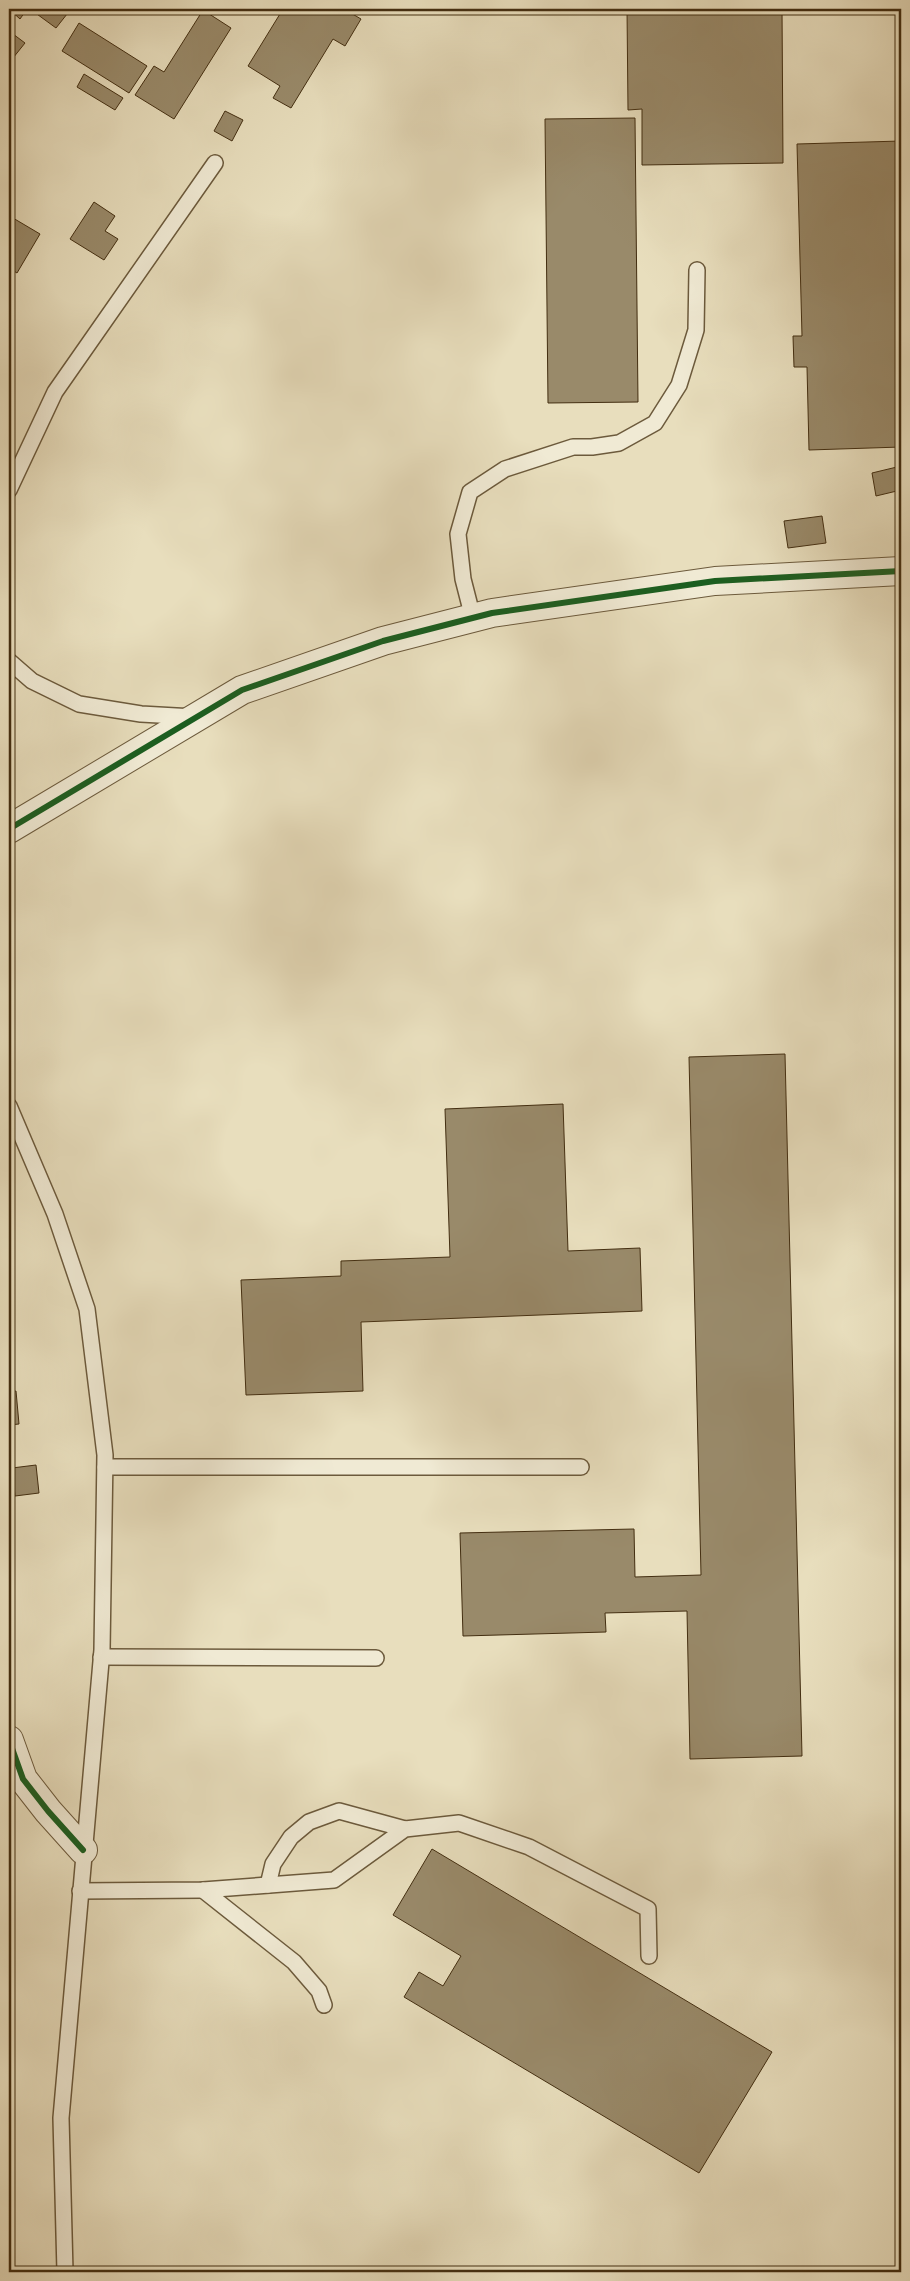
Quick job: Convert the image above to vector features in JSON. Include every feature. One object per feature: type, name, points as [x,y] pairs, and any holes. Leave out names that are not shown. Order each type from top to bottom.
[{"type":"street","points":[[9,829],[242,690],[382,641],[502,612],[715,581],[901,571]]},
{"type":"street","points":[[9,1740],[23,1779],[48,1811],[84,1850]]},
{"type":"lane","points":[[9,490],[55,392],[215,163]]},
{"type":"lane","points":[[473,618],[463,580],[458,534],[470,492],[505,468],[573,447],[592,447],[619,443],[655,423],[679,385],[696,330],[697,270]]},
{"type":"lane","points":[[9,661],[32,681],[79,704],[142,714],[198,717]]},
{"type":"lane","points":[[9,1106],[55,1214],[87,1309],[105,1467],[101,1657],[61,2118],[65,2272]]},
{"type":"lane","points":[[105,1467],[581,1467]]},
{"type":"lane","points":[[101,1657],[376,1658]]},
{"type":"lane","points":[[268,1885],[273,1864],[291,1837],[309,1822],[339,1811],[405,1829],[459,1823],[529,1847],[648,1909],[649,1956]]},
{"type":"lane","points":[[80,1890],[203,1890],[334,1880],[405,1829]]},
{"type":"lane","points":[[203,1890],[294,1962],[319,1990],[324,2005]]},
{"type":"building","points":[[9,9],[27,9],[20,19]]},
{"type":"building","points":[[30,9],[71,9],[56,28]]},
{"type":"building","points":[[283,9],[344,9],[361,19],[345,46],[333,39],[291,108],[273,98],[280,86],[248,66]]},
{"type":"building","points":[[627,9],[782,9],[783,163],[642,165],[642,109],[628,110]]},
{"type":"building","points":[[203,10],[231,28],[174,119],[135,95],[154,66],[164,72]]},
{"type":"building","points":[[79,23],[147,66],[129,93],[62,51]]},
{"type":"building","points":[[9,31],[25,43],[9,63]]},
{"type":"building","points":[[84,74],[123,98],[115,110],[77,87]]},
{"type":"building","points":[[225,111],[243,120],[232,141],[214,131]]},
{"type":"building","points":[[635,118],[638,402],[548,403],[545,119]]},
{"type":"building","points":[[901,141],[901,447],[809,450],[807,367],[794,367],[793,336],[802,336],[797,144]]},
{"type":"building","points":[[94,202],[115,216],[105,231],[118,239],[104,260],[70,239]]},
{"type":"building","points":[[9,212],[13,218],[40,234],[17,273],[9,268]]},
{"type":"building","points":[[901,466],[901,490],[876,496],[872,473]]},
{"type":"building","points":[[822,516],[826,543],[788,548],[784,521]]},
{"type":"building","points":[[785,1054],[802,1756],[690,1759],[687,1611],[605,1613],[606,1632],[463,1636],[460,1533],[634,1529],[635,1577],[701,1575],[689,1057]]},
{"type":"building","points":[[563,1104],[568,1251],[640,1248],[642,1311],[361,1322],[363,1391],[246,1395],[241,1280],[341,1276],[341,1261],[450,1257],[445,1109]]},
{"type":"building","points":[[16,1391],[19,1424],[9,1425],[9,1392]]},
{"type":"building","points":[[36,1465],[39,1493],[15,1496],[12,1468]]},
{"type":"building","points":[[432,1849],[772,2052],[699,2173],[404,1997],[419,1972],[443,1986],[461,1956],[393,1915]]},
{"type":"cycle path","points":[[9,829],[242,690],[383,641],[492,613],[715,581],[901,571]]},
{"type":"cycle path","points":[[9,1740],[23,1779],[48,1811],[83,1850]]}]
